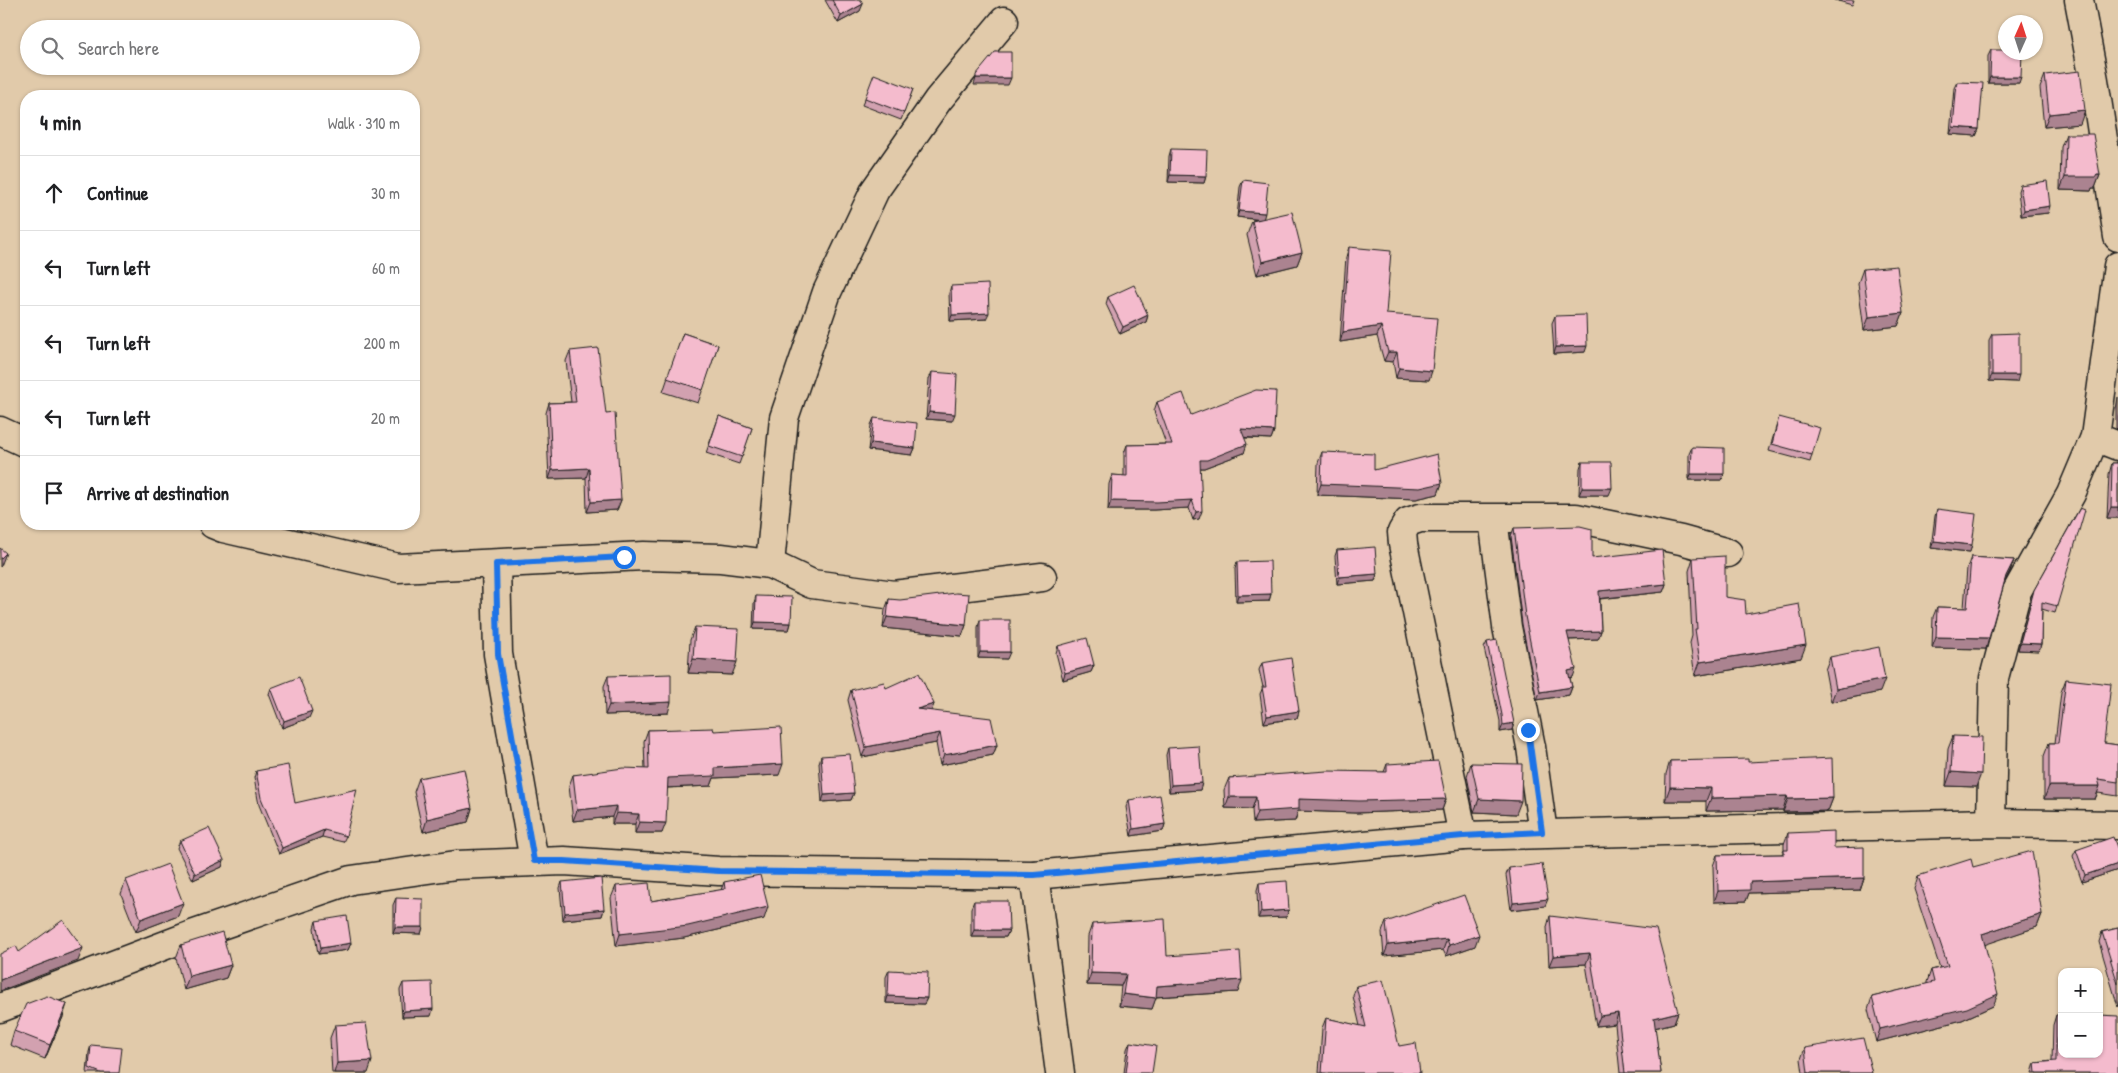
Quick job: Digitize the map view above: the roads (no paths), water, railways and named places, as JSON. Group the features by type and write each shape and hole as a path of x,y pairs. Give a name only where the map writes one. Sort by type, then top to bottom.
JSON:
{"street":[{"path":"2078,0 2094,80 2110,135 2118,237"},
{"path":"770,564 784,418 827,292 875,190 938,100 1004,21"},
{"path":"1991,823 1994,678 2017,590 2071,494 2106,442 2118,266"},
{"path":"0,431 20,440"},
{"path":"1463,836 1402,544 1402,532 1408,522 1420,518 1576,518 1681,540 1728,553"},
{"path":"1493,519 1507,627 1531,747 1542,832"},
{"path":"232,530 398,568 644,556 721,558 770,564 812,584 894,595 1042,576"},
{"path":"496,564 498,654 534,861"},
{"path":"0,1008 192,935 351,880 456,865 564,861 719,871 1034,875 1463,836 1542,832 1991,823 2118,825"},
{"path":"1034,875 1060,1073"}]}
